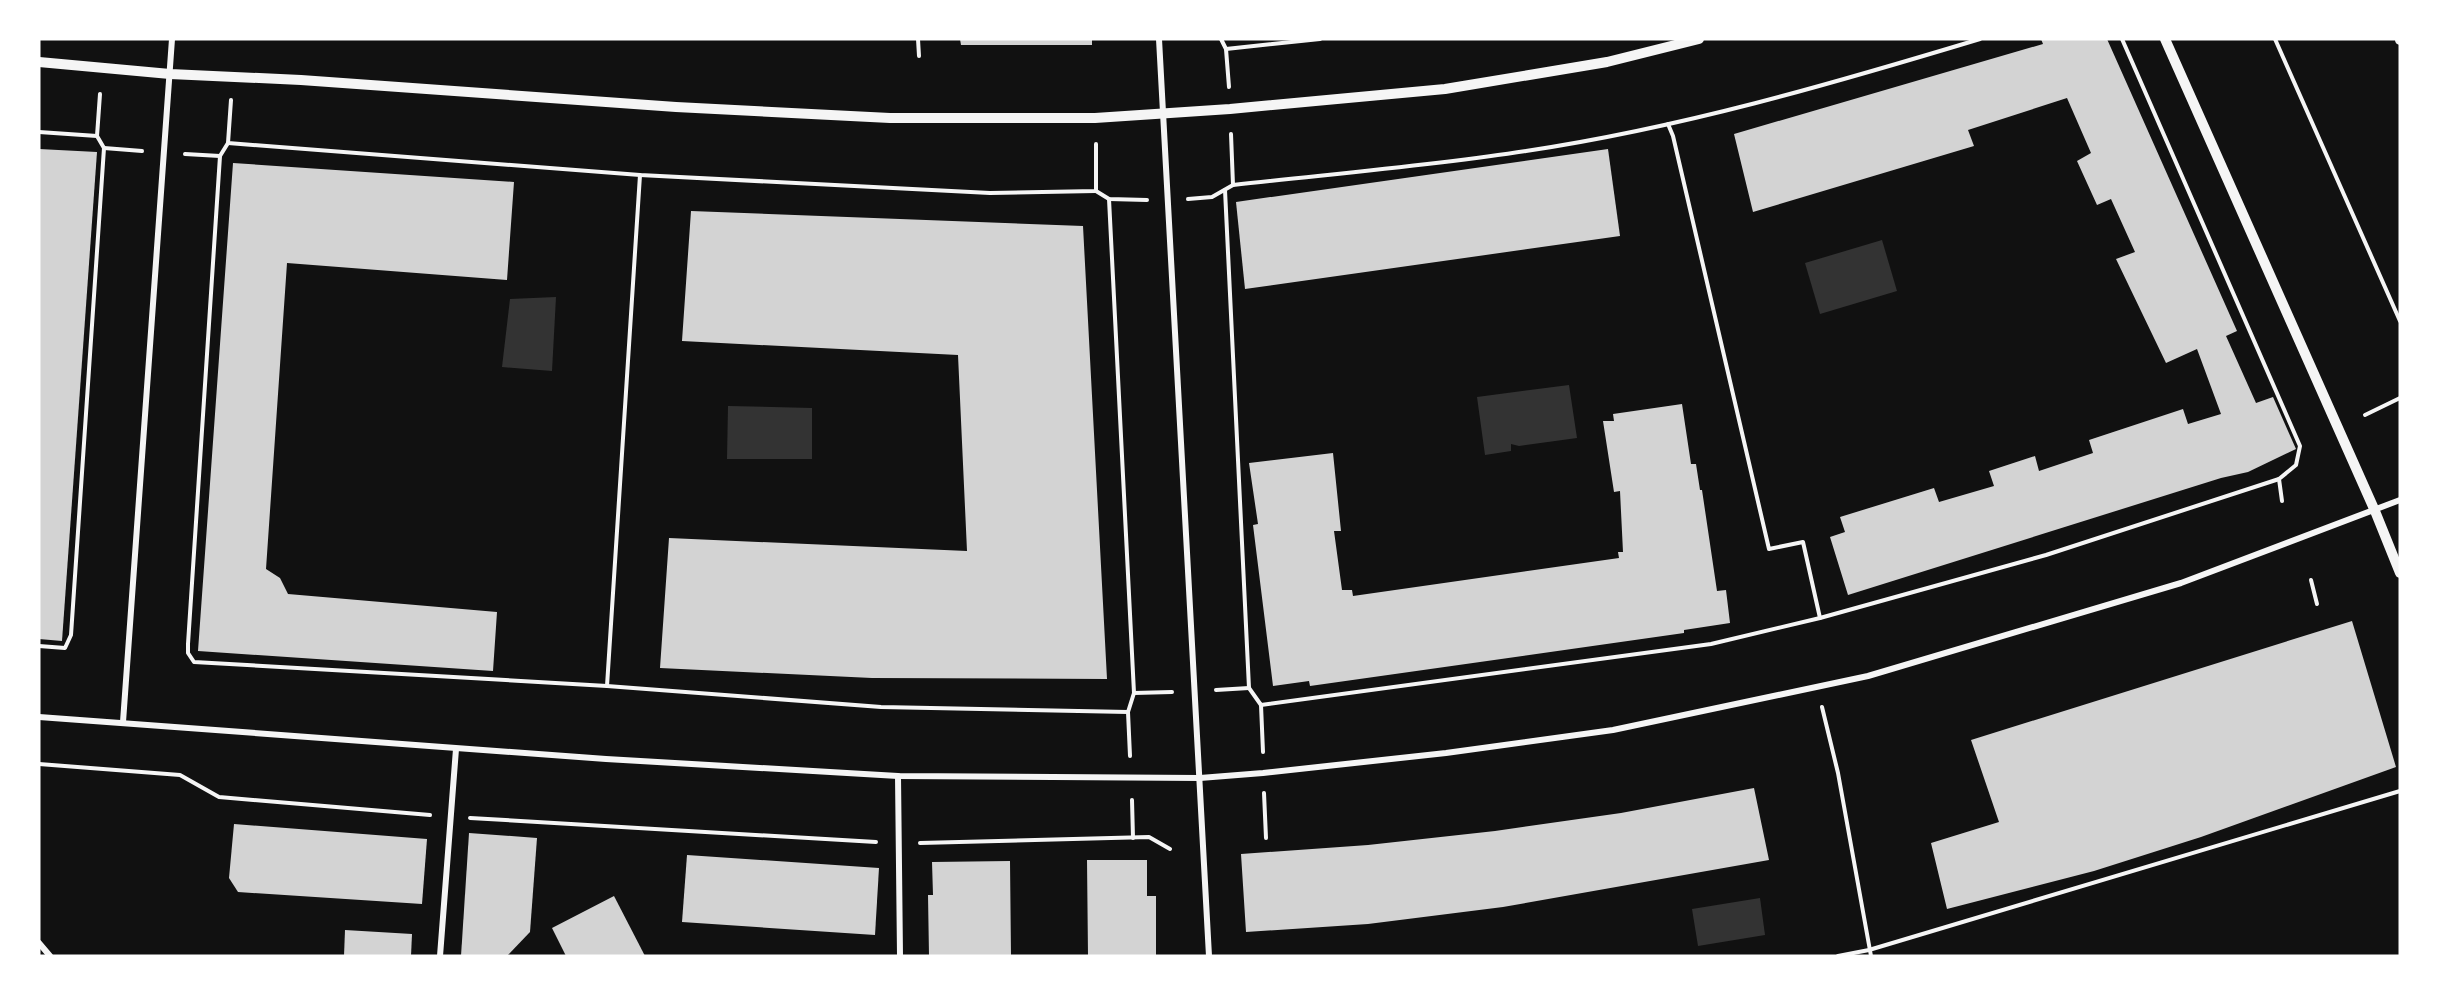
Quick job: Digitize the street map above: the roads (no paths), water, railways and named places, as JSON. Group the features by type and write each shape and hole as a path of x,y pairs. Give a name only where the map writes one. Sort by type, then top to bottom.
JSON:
{"street":[{"path":"123,722 165,165 172,39"},
{"path":"1159,39 1165,115 1209,956"},
{"path":"39,62 170,74 313,81 676,107 890,118 1095,118 1165,115 1445,89 1607,62 1699,39"},
{"path":"2165,39 2375,511 2400,573"},
{"path":"39,717 456,749 898,776 1200,778 1446,753 1613,730 1868,676 2181,583 2400,500"},
{"path":"440,956 456,749"},
{"path":"898,776 900,956"},
{"path":"39,943 50,956"}]}
